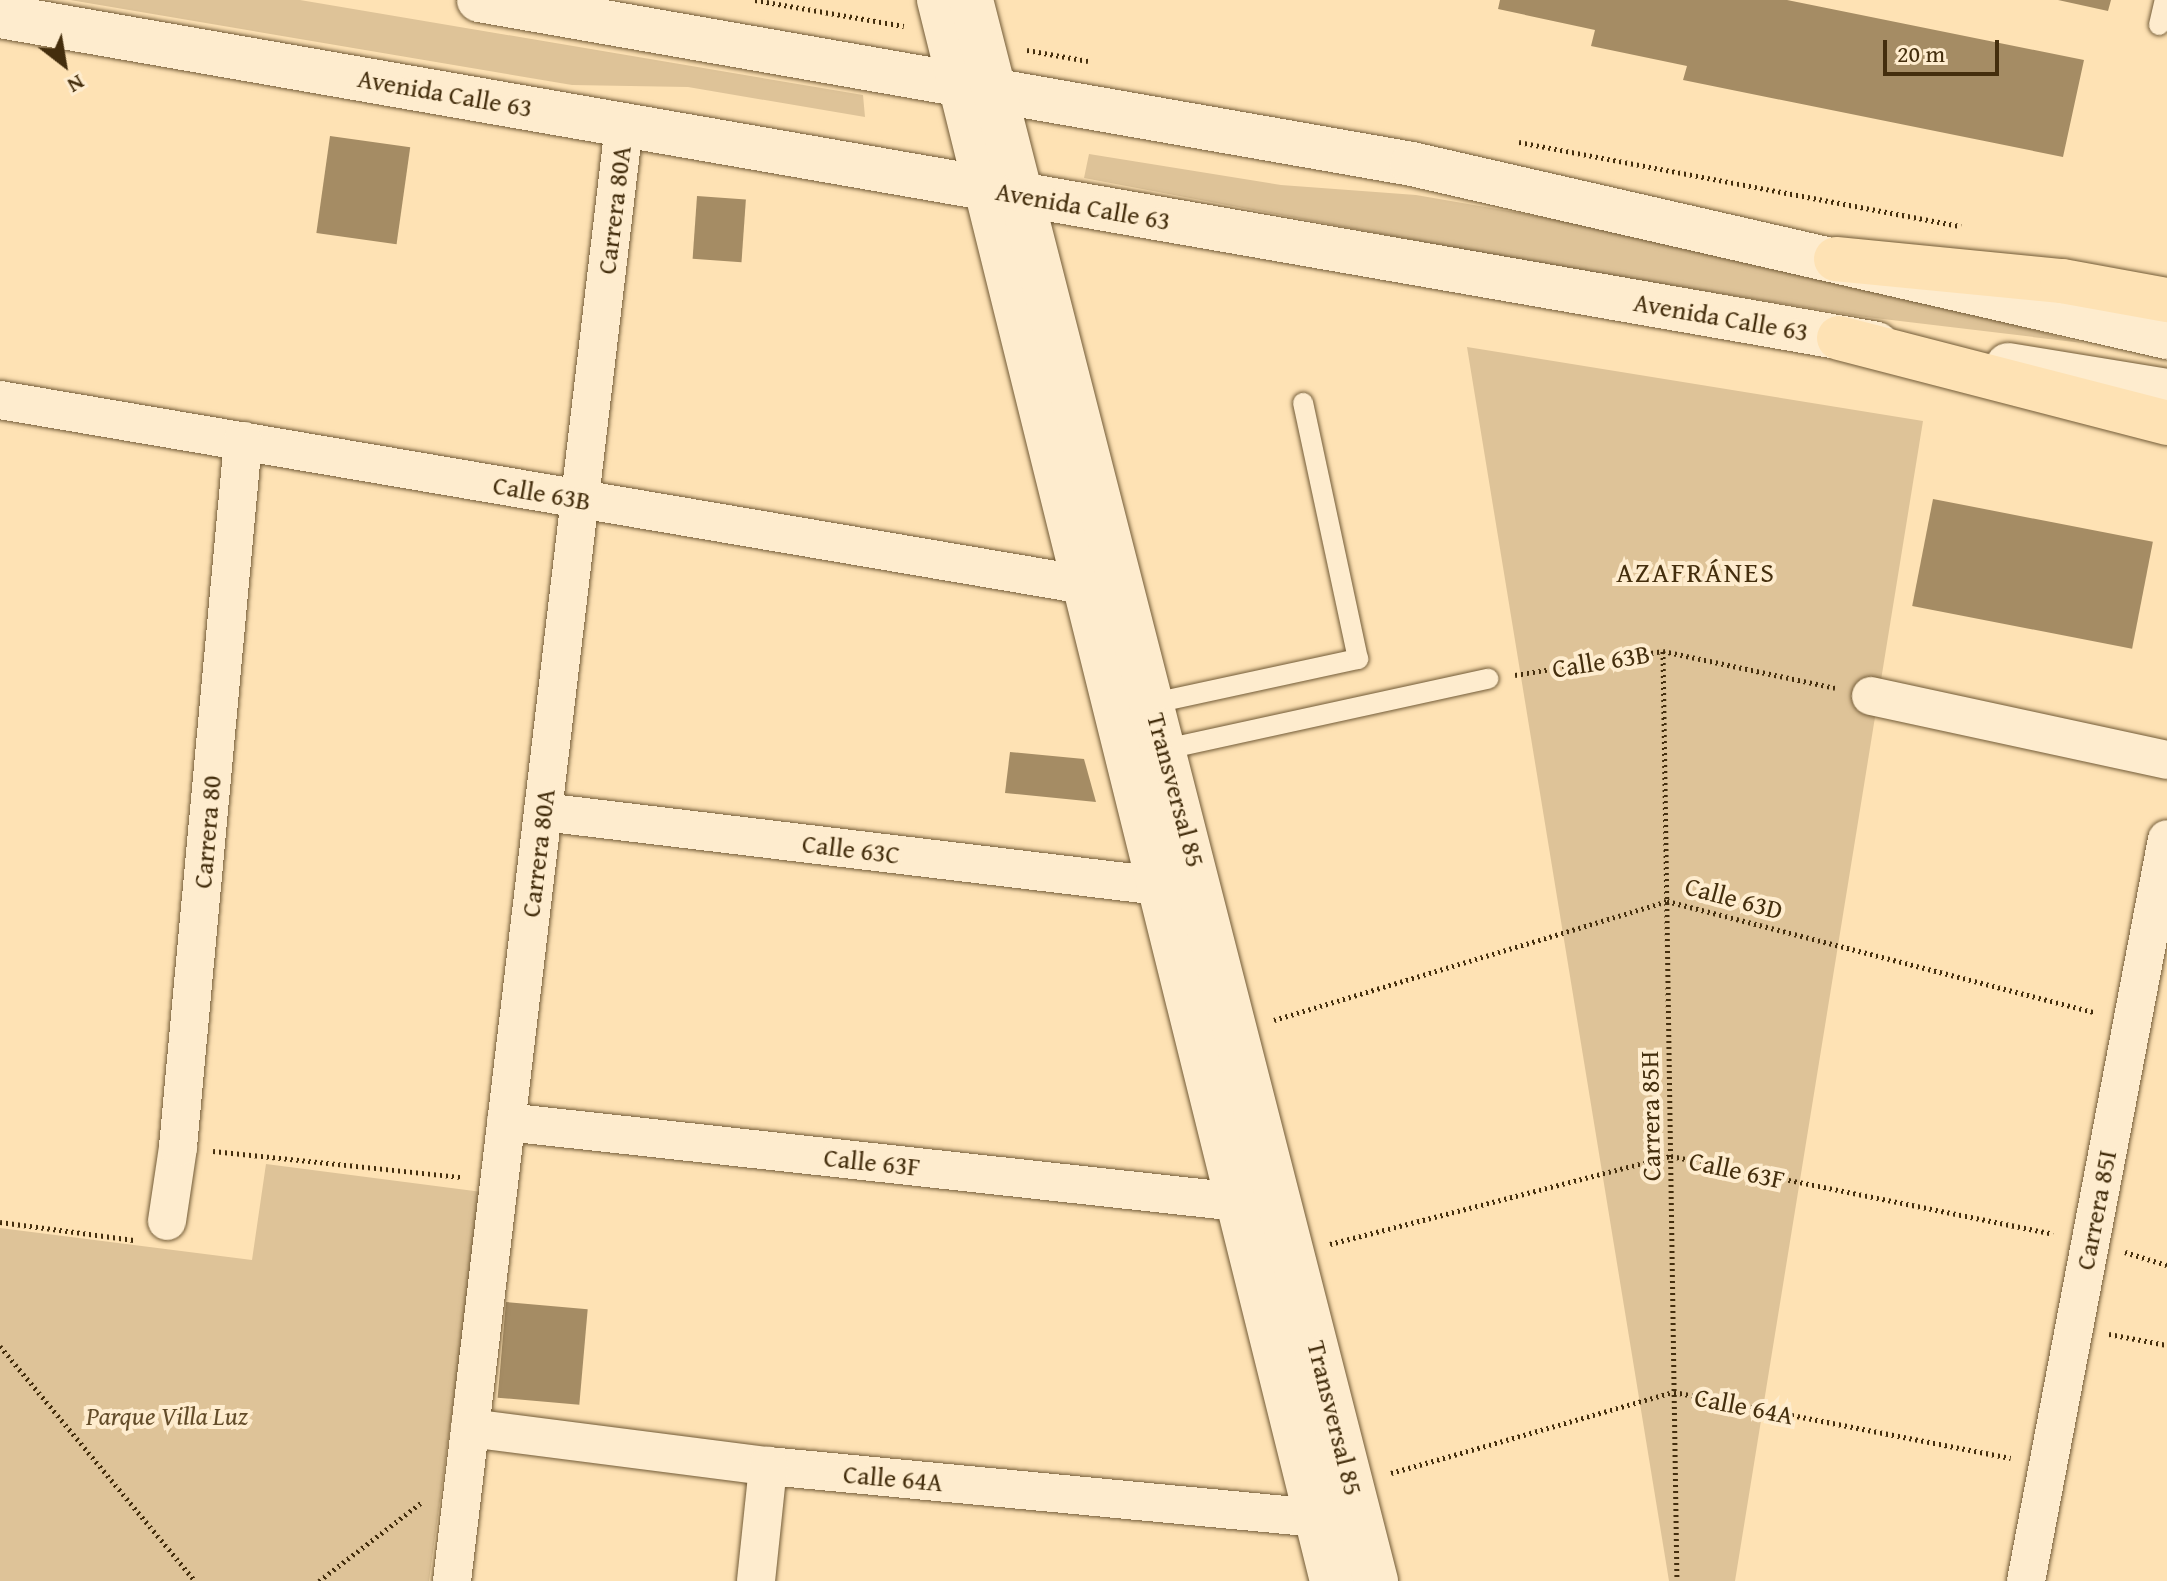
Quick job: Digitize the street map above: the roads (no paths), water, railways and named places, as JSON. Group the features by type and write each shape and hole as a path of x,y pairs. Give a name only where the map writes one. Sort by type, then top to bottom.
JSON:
{"main road":[{"path":"479,0 1412,164 2167,337"},
{"name":"Transversal 85","path":"939,0 976,88 1154,703 1147,753 1159,886 1332,1581"},
{"name":"Transversal 85","path":"971,0 976,88"},
{"name":"Avenida Calle 63","path":"0,16 1839,338 2167,391"},
{"name":"Transversal 85","path":"1004,192 1085,585 1147,753 1237,1023 1376,1581"},
{"path":"1836,259 2048,279 2167,300"},
{"path":"1839,338 2167,423"}],"street":[{"name":"Carrera 80A","path":"452,1581 624,125"},
{"name":"Calle 63B","path":"0,400 1085,585"},
{"name":"Carrera 80","path":"157,1232 178,1147 243,441"},
{"path":"1871,696 2167,760"},
{"name":"Calle 63C","path":"543,812 1159,886"},
{"name":"Carrera 85I","path":"2026,1581 2167,839"},
{"name":"Calle 63F","path":"506,1122 1238,1202"},
{"name":"Calle 64A","path":"470,1428 768,1466 1317,1518"},
{"path":"756,1581 768,1466"}],"lane":[{"path":"2159,25 2165,0"},
{"path":"1154,703 1358,659 1303,403"},
{"path":"1147,753 1488,679"}],"district":[{"name":"AZAFRÁNES","path":"1696,572"}],"park label":[{"name":"Parque Villa Luz","path":"167,1416"}]}
